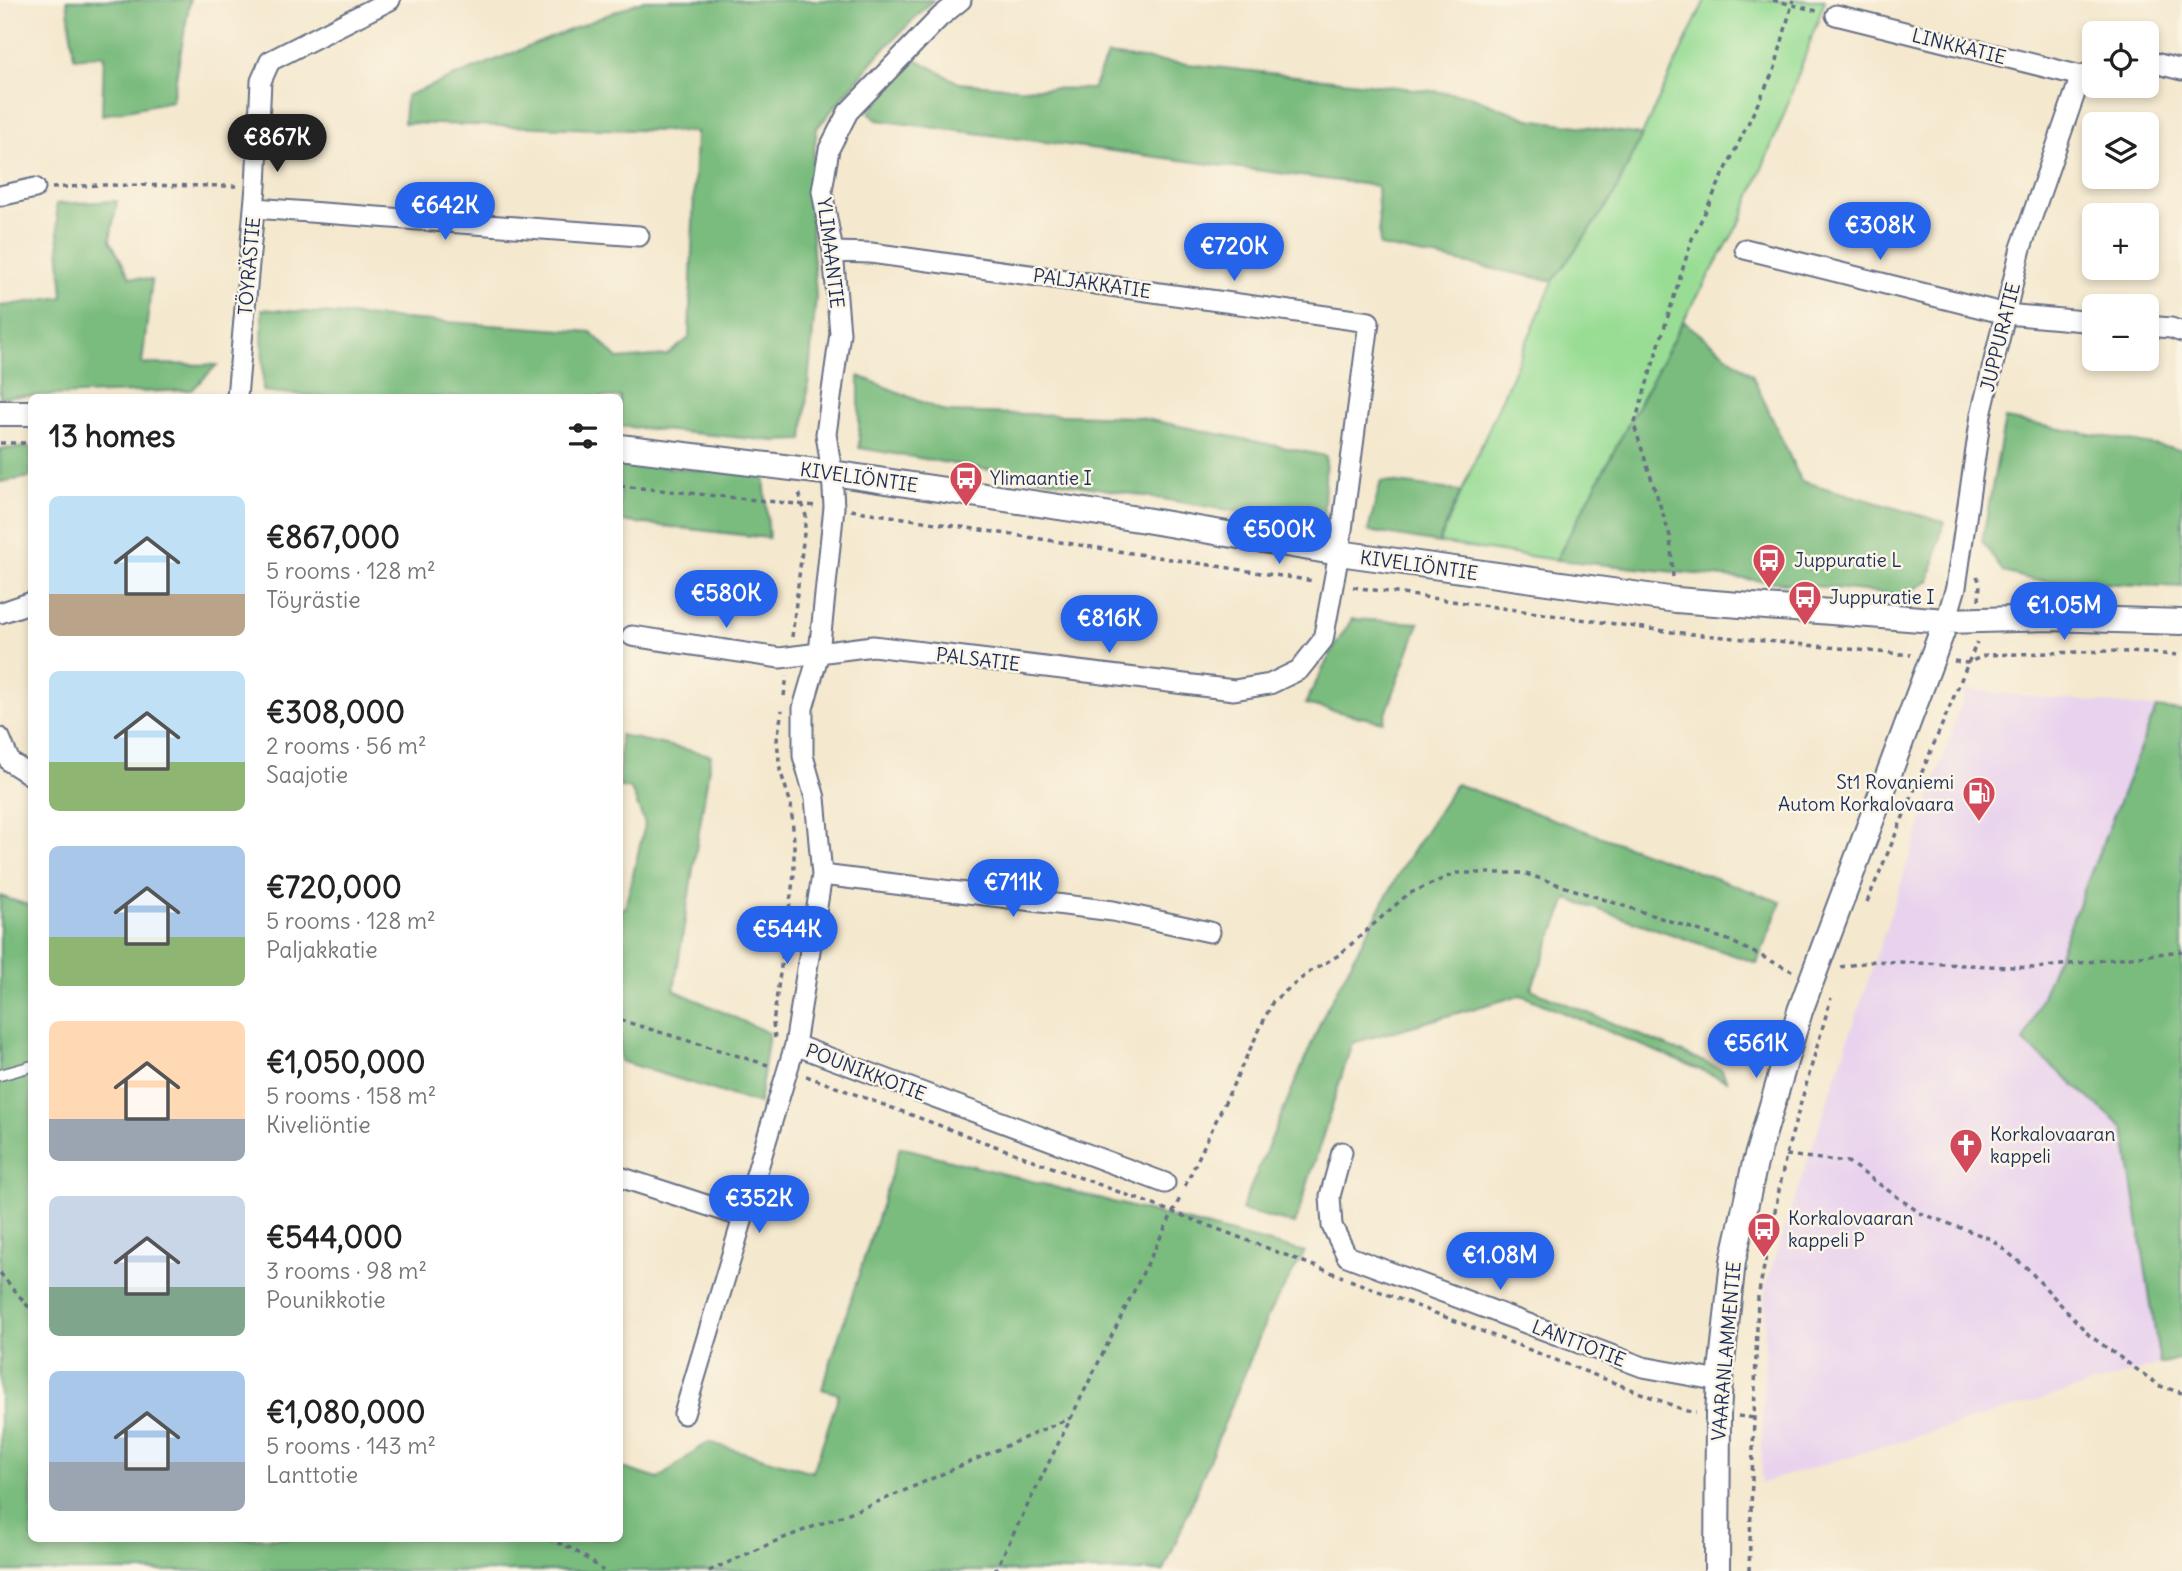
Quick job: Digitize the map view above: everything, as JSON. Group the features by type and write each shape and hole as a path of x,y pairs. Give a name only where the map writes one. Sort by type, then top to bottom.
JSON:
{"street":[{"name":"TÖYRÄSTIE","path":"237,394 256,186 261,80 270,61 390,0"},
{"name":"YLIMAANTIE","path":"832,472 826,434 840,333 833,252 822,191 829,149 848,111 940,17 961,0"},
{"name":"LINKKATIE","path":"1836,15 2082,72"},
{"path":"2159,64 2182,69"},
{"name":"JUPPURATIE","path":"1946,621 1956,587 1981,415 2021,248 2082,89"},
{"path":"0,196 35,188"},
{"path":"254,208 639,236"},
{"path":"1745,249 2006,314 2082,321"},
{"name":"PALJAKKATIE","path":"833,252 871,253 1369,322 1339,553"},
{"path":"2159,328 2182,332"},
{"path":"0,413 28,413"},
{"name":"KIVELIÖNTIE","path":"623,447 832,472 1339,553 1676,600 1946,621 2048,618 2182,622"},
{"name":"POUNIKKOTIE","path":"832,472 834,507 819,653 803,708 803,756 816,798 822,875 795,1045 1165,1183"},
{"name":"PALSATIE","path":"632,636 780,658 873,646 1234,690 1270,684 1298,670 1323,640 1339,553"},
{"path":"0,613 28,603"},
{"name":"VAARANLAMMENTIE","path":"1717,1571 1717,1414 1733,1261 1749,1187 1800,1011 1822,987 1931,657 1946,621"},
{"path":"0,737 10,762 28,773"},
{"path":"822,875 1113,911 1210,932"},
{"path":"684,1414 795,1045"},
{"name":"LANTTOTIE","path":"1342,1152 1329,1196 1332,1226 1347,1256 1643,1367 1720,1381"},
{"path":"623,1178 743,1217"}],"lane":[{"path":"0,1075 28,1067"}],"path":[{"path":"1773,0 1836,15"},
{"path":"1672,632 1676,600 1670,536 1634,425 1692,239 1775,68 1793,0"},
{"path":"35,188 98,185 256,186"},
{"path":"0,443 28,443"},
{"path":"623,486 834,507 1332,584 1672,632 1931,657 1968,663 1986,655 2110,652 2182,655"},
{"path":"1866,904 1980,636 1979,621"},
{"path":"995,1571 1173,1212 1273,1001 1311,971 1339,955 1408,894 1456,873 1523,873 1728,940 1822,987"},
{"path":"1839,967 1875,961 2036,968 2182,951"},
{"path":"1749,1571 1758,1297 1822,987 1839,967 1845,954"},
{"path":"623,1021 788,1071 1173,1212 1687,1411 1754,1418"},
{"path":"1786,1154 1848,1163 1920,1213 1991,1240 2027,1268 2089,1335 2160,1386 2182,1393"},
{"path":"0,1273 28,1306"},
{"path":"709,1571 1072,1418"},
{"path":"555,1542 580,1554 604,1571"}],"shaded area":[{"path":"1966,690 2156,708 2024,1042 2124,1128 2160,1364 1761,1483 1766,1284"}],"green space":[{"path":"67,0 190,0 172,101 102,115 104,55 74,58"},
{"path":"644,0 933,0 880,53 817,128 809,189 816,297 803,440 774,441 623,426 623,394 294,394 263,391 262,309 591,332 618,359 667,355 689,338 696,132 404,123 406,96"},
{"path":"1705,0 1825,0 1783,117 1741,220 1683,321 1556,560 1439,543 1553,281 1613,197"},
{"path":"1107,55 1468,95 1529,119 1642,135 1613,197 1553,281 1380,246 1377,186 877,120 869,113 916,59 959,83 1018,88 1093,89"},
{"path":"117,201 110,240 130,277 152,280 142,364 217,365 192,390 0,397 0,306 63,297 56,204"},
{"path":"1683,321 1752,375 1801,481 1944,522 1929,581 1904,595 1556,560"},
{"path":"859,376 946,412 1136,417 1326,456 1323,526 859,448"},
{"path":"2005,419 2182,450 2182,587 2033,580 2003,572 1982,541"},
{"path":"28,447 28,477 0,482 0,449"},
{"path":"623,463 764,476 769,538 623,521"},
{"path":"1381,481 1461,491 1438,543 1368,531"},
{"path":"1352,619 1419,623 1383,722 1305,704 1333,649"},
{"path":"2156,708 2182,711 2182,1358 2160,1364 2124,1128 2024,1042"},
{"path":"623,736 711,755 674,990 769,1033 759,1104 623,1062 623,908 645,824 631,789 623,788"},
{"path":"1456,784 1781,902 1757,963 1567,899 1531,989 1721,1069 1727,1081 1521,995 1352,1043 1295,1224 1241,1210 1325,1012 1401,869"},
{"path":"0,896 28,905 28,1542 623,1542 623,1468 658,1479 708,1442 813,1472 839,1394 822,1389 900,1147 1305,1252 1270,1311 1164,1571 0,1571"}],"place":[{"name":"Ylimaantie I","path":"966,508"},
{"name":"Juppuratie L","path":"1769,590"},
{"name":"Juppuratie I","path":"1805,627"},
{"name":"St1 Rovaniemi Autom Korkalovaara","path":"1979,823"},
{"name":"Korkalovaaran kappeli","path":"1966,1175"},
{"name":"Korkalovaaran kappeli P","path":"1764,1259"}]}
